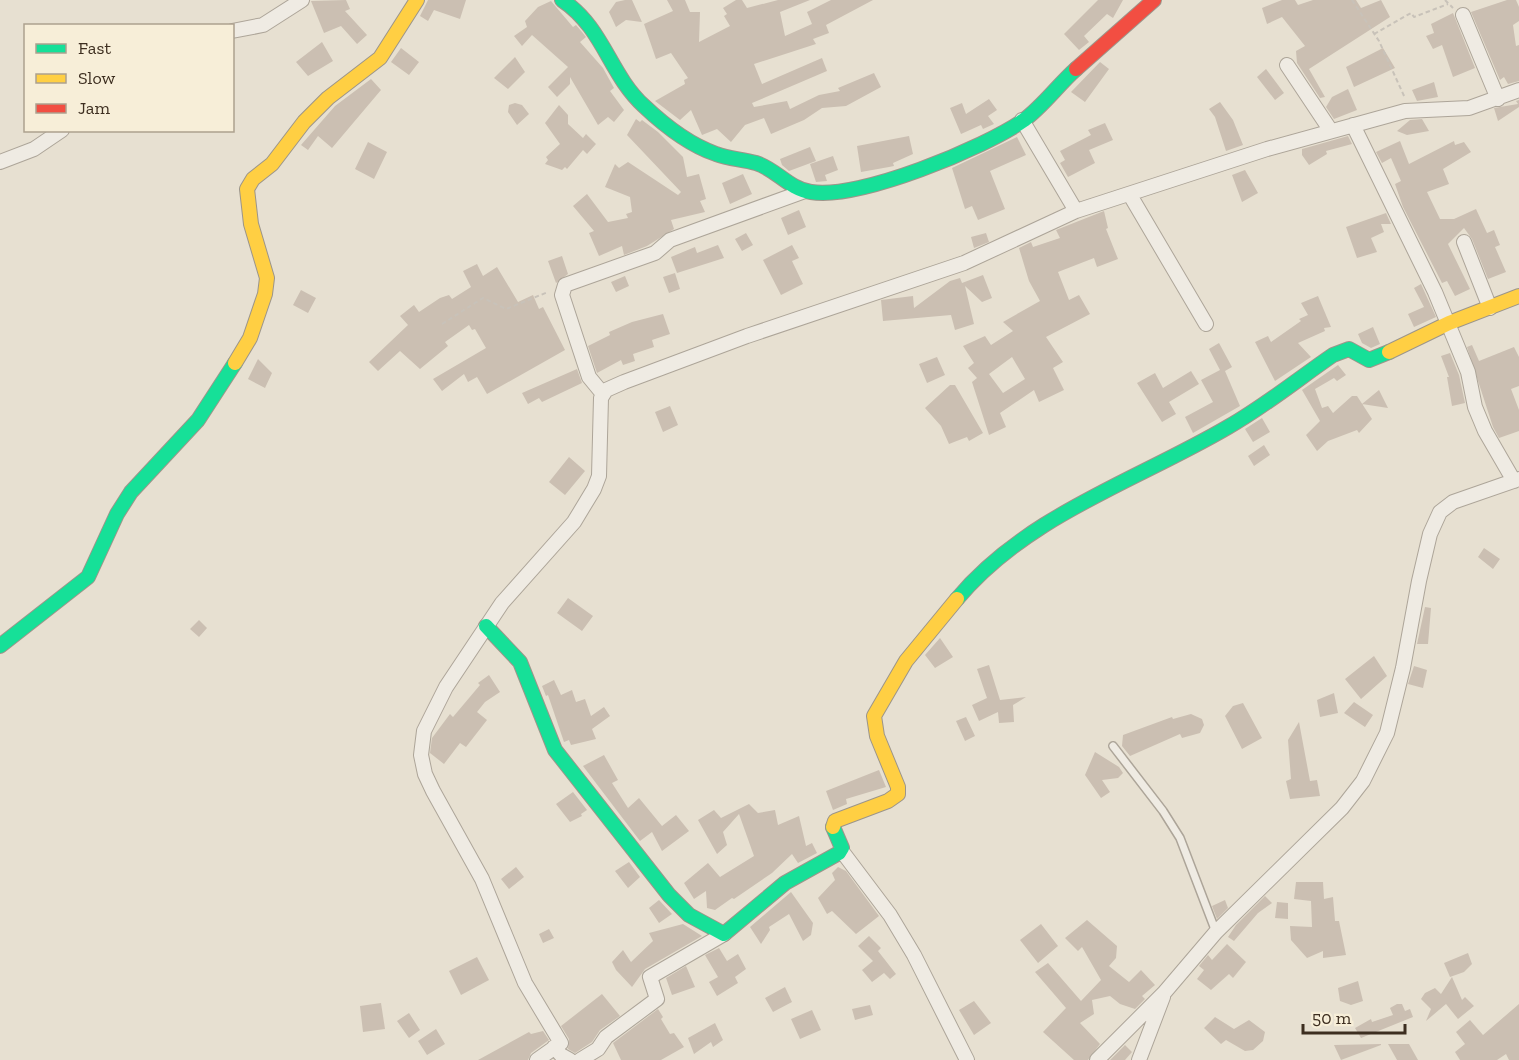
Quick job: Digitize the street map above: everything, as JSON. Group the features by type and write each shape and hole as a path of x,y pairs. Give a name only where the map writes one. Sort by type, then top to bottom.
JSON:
{"street":[{"path":"234,32 263,25 302,0"},
{"path":"0,646 88,578 117,514 131,492 198,420 228,374 250,338 265,294 267,278 251,224 247,189 272,164 304,122 328,98 380,58 417,0"},
{"path":"562,0 577,8 590,22 624,84 648,110 714,154 761,165 781,181 817,194 837,192 894,178 945,159 1022,120 1118,29 1154,0"},
{"path":"1462,15 1498,99"},
{"path":"1287,65 1331,131"},
{"path":"537,1060 561,1043 525,983 489,894 433,791 423,764 424,731 433,709 502,603 574,522 594,489 599,476 602,438 599,408 606,390 747,336 964,263 1076,211 1331,131 1410,111 1458,110 1498,99 1519,90"},
{"path":"1022,120 1076,211"},
{"path":"1097,1060 1164,993 1216,932 1342,808 1363,781 1377,755 1394,709 1430,534 1440,512 1453,502 1516,480 1485,431 1475,407 1468,372 1449,323 1400,217 1353,125"},
{"path":"0,162 34,149 59,132"},
{"path":"603,394 587,373 562,295 566,285 658,252 670,240 805,191"},
{"path":"1130,195 1206,324"},
{"path":"1464,242 1490,308"},
{"path":"967,1060 890,915 841,850 833,826 835,821 888,801 898,794 898,787 874,726 874,716 906,661 980,572 1067,510 1229,427 1333,355 1349,349 1369,360 1374,359 1449,323 1519,296"},
{"path":"486,626 520,662 555,750 564,762 669,895 689,915 724,934"},
{"path":"580,1060 598,1049 606,1037 657,999 650,977 724,934 785,883 841,850"},
{"path":"1139,1060 1164,993"},
{"path":"554,1047 570,1060"}],"lane":[{"path":"1113,746 1163,811 1180,838 1216,932"}],"path":[{"path":"1352,0 1374,34 1410,111"},
{"path":"1374,34 1412,13 1414,17 1448,4"},
{"path":"442,324 483,298 506,309 549,291"}],"building":[{"path":"346,0 350,9 345,11 367,35 357,44 341,26 324,33 311,1"},
{"path":"428,0 466,0 460,19 434,10 428,21 420,16"},
{"path":"632,0 642,22 626,20 616,27 609,12 616,2"},
{"path":"667,0 685,0 690,12 700,12 699,42 730,26 724,16 727,14 723,8 736,0 742,0 747,8 778,0 810,0 780,12 785,36 812,24 807,12 831,0 873,0 826,25 829,33 813,39 816,44 754,64 762,84 822,58 827,71 752,103 754,107 787,101 790,109 819,95 840,91 838,88 874,73 881,87 846,106 822,108 804,120 771,134 764,118 745,125 731,142 717,129 702,135 691,110 680,120 655,101 685,84 684,80 688,78 671,53 656,59 644,24 673,11"},
{"path":"1098,0 1123,0 1113,18 1107,14 1084,36 1089,42 1079,50 1064,34"},
{"path":"1282,0 1295,0 1298,5 1313,0 1356,0 1361,8 1381,0 1390,17 1309,69 1325,97 1320,98 1297,63 1296,51 1305,46 1282,17 1267,24 1262,8"},
{"path":"1507,0 1516,0 1519,7 1519,21 1513,25 1516,46 1519,45 1519,81 1508,84 1504,77 1500,80 1471,12"},
{"path":"551,1 573,27 576,25 586,37 580,42 603,68 614,88 610,91 624,110 614,122 608,117 598,125 570,77 570,84 557,97 548,87 568,67 532,35 522,46 514,36 527,27 525,21 538,7"},
{"path":"1453,13 1475,68 1453,77 1442,45 1433,49 1426,36 1434,33 1431,24"},
{"path":"322,42 333,61 308,76 296,62"},
{"path":"401,48 419,62 409,75 391,62"},
{"path":"1383,48 1395,68 1354,87 1346,67"},
{"path":"515,57 525,72 508,89 494,78"},
{"path":"1100,62 1109,69 1085,102 1071,92"},
{"path":"1266,69 1284,93 1275,100 1257,77"},
{"path":"371,79 381,90 332,148 318,136 308,150 301,145 335,106"},
{"path":"1434,82 1438,97 1417,101 1412,90"},
{"path":"1348,89 1357,110 1334,119 1326,107 1332,97"},
{"path":"989,99 997,110 988,116 994,124 983,129 981,125 961,134 950,108 962,103 966,114"},
{"path":"1519,100 1519,107 1498,121 1494,108 1518,104 1516,101"},
{"path":"1220,102 1233,120 1243,145 1226,151 1215,117 1209,109"},
{"path":"515,103 522,105 529,114 517,125 508,112 509,105"},
{"path":"559,105 568,115 568,124 583,138 586,134 596,144 587,154 583,150 567,169 565,167 562,170 545,164 548,160 546,157 560,144 545,123"},
{"path":"636,119 640,122 642,120 658,132 683,157 687,177 699,174 706,199 700,201 705,212 671,220 674,229 647,246 624,255 622,246 599,256 589,233 594,231 573,206 587,194 608,222 628,218 626,214 632,212 630,197 605,187 615,164 619,168 628,162 678,195 681,192 627,135"},
{"path":"1422,119 1429,131 1407,135 1397,131 1410,120"},
{"path":"1105,123 1113,140 1089,150 1095,163 1068,177 1060,163 1065,160 1060,151 1091,135 1088,130"},
{"path":"909,136 913,154 893,163 894,166 861,172 857,146"},
{"path":"1348,136 1352,144 1326,151 1327,154 1309,165 1302,155 1302,149"},
{"path":"1017,137 1026,155 990,171 1005,209 978,220 972,206 965,209 952,168"},
{"path":"1400,141 1409,164 1454,141 1455,145 1464,142 1471,152 1443,169 1449,184 1427,192 1440,219 1454,219 1476,209 1487,233 1494,230 1500,245 1495,247 1506,272 1488,279 1472,239 1464,228 1448,244 1470,289 1455,296 1447,281 1442,283 1403,207 1395,184 1401,181 1391,158 1382,163 1376,152"},
{"path":"368,142 387,152 374,179 355,169"},
{"path":"810,147 816,161 789,171 782,165 780,159"},
{"path":"833,156 838,170 825,175 827,181 816,182 810,164"},
{"path":"1245,170 1258,193 1242,202 1232,175"},
{"path":"743,174 752,194 730,204 722,183"},
{"path":"799,210 806,227 788,235 781,218"},
{"path":"1104,211 1108,228 1106,229 1118,259 1097,267 1094,258 1058,272 1069,300 1079,295 1090,314 1046,337 1063,362 1053,368 1064,390 1039,402 1034,390 1000,413 1006,427 989,435 972,382 977,378 968,368 974,363 963,346 985,336 991,345 1013,331 1003,322 1040,301 1029,281 1019,248 1031,242 1033,247 1060,238 1056,230","holes":["1012,357 1025,379 1003,393 989,374"]},
{"path":"1386,213 1391,224 1381,224 1384,232 1371,238 1377,252 1357,258 1346,227"},
{"path":"746,233 753,245 742,251 735,239"},
{"path":"986,233 989,242 974,248 971,237"},
{"path":"718,245 724,258 677,273 671,257 695,247 697,253"},
{"path":"792,245 799,258 792,261 803,284 781,295 763,260"},
{"path":"562,256 568,274 556,283 548,261"},
{"path":"477,264 483,276 497,267 518,302 533,295 539,309 543,307 565,350 487,394 477,377 468,382 464,374 442,391 433,379 486,348 475,329 472,330 469,325 445,342 448,346 420,369 400,351 378,371 369,362 408,325 400,316 414,305 419,312 440,298 449,295 452,299 471,287 463,271"},
{"path":"675,273 680,289 669,293 663,277"},
{"path":"983,275 992,298 982,302 965,286 974,324 955,330 951,315 883,321 881,300 913,296 914,308 950,281 960,278 962,283"},
{"path":"625,276 629,286 616,292 611,282"},
{"path":"1421,284 1436,317 1414,327 1408,314 1424,307 1414,288"},
{"path":"301,290 316,298 308,313 293,305"},
{"path":"1318,296 1331,327 1324,328 1325,331 1298,343 1311,357 1275,381 1255,342 1268,336 1271,342 1301,321 1299,319 1308,315 1301,303"},
{"path":"663,314 670,334 652,340 654,347 633,354 635,361 623,365 621,360 597,373 588,346 610,335 609,332 632,322"},
{"path":"1373,327 1380,344 1371,348 1362,343 1358,334"},
{"path":"1219,343 1232,367 1225,371 1240,406 1193,433 1185,417 1213,402 1201,380 1220,370 1209,349"},
{"path":"1472,345 1479,361 1514,347 1519,357 1519,386 1511,389 1519,410 1519,431 1499,438 1493,427 1467,347"},
{"path":"1450,353 1459,375 1465,403 1452,406 1447,377 1449,377 1441,356"},
{"path":"937,357 945,375 927,383 919,364"},
{"path":"258,359 272,373 265,388 248,379"},
{"path":"1338,365 1346,375 1337,381 1334,378 1315,389 1322,408 1328,406 1333,413 1352,396 1357,396 1372,419 1359,433 1357,430 1328,441 1317,451 1306,435 1320,421 1302,390"},
{"path":"577,369 582,383 542,402 539,398 528,404 522,393"},
{"path":"1191,371 1199,384 1169,402 1176,414 1162,422 1137,383 1155,373 1163,388"},
{"path":"950,385 955,385 983,433 969,441 967,437 949,444 941,426 925,408"},
{"path":"1379,390 1388,408 1362,404"},
{"path":"670,406 678,425 663,432 655,412"},
{"path":"1262,418 1270,432 1253,442 1245,429"},
{"path":"1264,445 1270,455 1254,466 1248,456"},
{"path":"569,457 585,471 565,495 549,482"},
{"path":"1484,548 1500,559 1493,569 1478,557"},
{"path":"568,598 593,616 582,631 557,613"},
{"path":"1425,607 1431,608 1428,644 1417,644"},
{"path":"199,620 207,628 199,637 190,629"},
{"path":"940,638 953,657 935,668 925,655"},
{"path":"1374,656 1387,676 1361,699 1345,679"},
{"path":"989,665 1000,700 1026,697 1013,705 1014,722 999,723 998,712 979,721 972,705 987,698 977,669"},
{"path":"1414,666 1427,670 1423,688 1408,684"},
{"path":"489,675 500,692 485,702 477,712 487,720 466,747 460,743 444,764 430,753 432,738 450,714 453,717 480,685 478,683"},
{"path":"554,680 561,695 572,690 576,702 585,699 591,716 604,707 610,716 592,729 596,739 571,745 569,740 564,742 548,695 546,696 542,686"},
{"path":"1334,693 1338,713 1320,717 1317,700"},
{"path":"1354,702 1373,715 1365,727 1344,713"},
{"path":"1243,703 1262,738 1242,749 1225,716 1233,706"},
{"path":"1191,714 1202,719 1204,725 1200,733 1182,738 1180,734 1130,756 1122,746 1123,735 1172,717 1173,719"},
{"path":"966,717 975,736 965,741 956,721"},
{"path":"1299,722 1310,781 1317,780 1320,796 1290,799 1286,781 1291,779 1288,740"},
{"path":"1095,752 1119,767 1123,773 1118,778 1102,780 1110,792 1101,798 1085,775"},
{"path":"604,755 618,780 612,783 628,808 639,798 662,826 676,815 689,831 662,851 652,832 640,841 583,766"},
{"path":"879,770 886,787 846,799 847,804 833,810 826,791"},
{"path":"573,792 587,810 581,814 582,816 570,822 556,804"},
{"path":"749,804 758,813 775,810 778,825 799,816 806,846 812,843 817,853 798,863 792,854 772,873 734,899 732,898 715,910 707,908 706,891 694,899 684,883 708,863 720,877 754,856 739,814 723,832 727,845 717,854 698,820 714,810 721,818"},
{"path":"629,862 640,877 628,888 615,871"},
{"path":"516,867 524,877 509,889 501,879"},
{"path":"838,867 846,871 879,916 856,934 832,911 827,914 818,898 835,880 832,873"},
{"path":"1296,882 1323,882 1324,899 1333,897 1335,921 1339,921 1346,955 1323,958 1323,951 1307,958 1291,940 1290,926 1312,927 1311,901 1294,899"},
{"path":"791,892 813,923 811,935 803,941 789,914 769,927 770,930 761,944 750,927"},
{"path":"1265,896 1272,903 1258,913 1234,941 1228,937 1236,925"},
{"path":"659,900 672,914 659,923 649,908"},
{"path":"1225,900 1228,908 1217,919 1212,906"},
{"path":"1277,902 1288,903 1288,919 1275,918"},
{"path":"1087,920 1117,946 1116,958 1109,966 1129,982 1141,970 1155,985 1142,996 1145,999 1135,1009 1120,1004 1110,996 1092,1000 1094,1014 1080,1023 1100,1044 1088,1060 1074,1060 1043,1032 1066,1008 1035,972 1048,963 1081,1001 1101,980 1082,947 1078,951 1065,938"},
{"path":"683,924 702,936 645,969 632,987 616,970 612,962 623,950 631,962 653,941 649,933"},
{"path":"1041,924 1058,946 1038,963 1020,940"},
{"path":"549,929 554,938 543,943 539,934"},
{"path":"869,936 881,948 878,951 896,974 890,979 884,973 872,982 862,970 873,961 858,946"},
{"path":"1227,944 1246,962 1233,978 1229,974 1211,990 1197,979 1204,970 1199,966 1208,955 1212,960"},
{"path":"719,948 727,961 738,954 746,969 735,977 738,983 717,996 709,982 718,977 705,955"},
{"path":"1468,953 1472,964 1464,972 1450,977 1444,963"},
{"path":"477,957 489,980 461,995 449,971"},
{"path":"686,966 695,987 672,995 666,978"},
{"path":"1452,977 1462,1000 1465,997 1474,1006 1458,1019 1446,1004 1426,1021 1431,1009 1421,999 1425,993 1435,988 1441,994"},
{"path":"1358,981 1363,1001 1351,1005 1340,1001 1338,988"},
{"path":"785,987 792,1002 773,1012 765,998"},
{"path":"602,994 620,1016 600,1030 592,1042 575,1053 568,1049 569,1039 561,1026"},
{"path":"974,1001 991,1023 974,1035 959,1010"},
{"path":"381,1003 385,1029 363,1032 360,1006"},
{"path":"1402,1004 1405,1011 1410,1009 1413,1017 1361,1038 1355,1028 1371,1019 1372,1022 1393,1015 1390,1008"},
{"path":"1519,1004 1519,1060 1509,1060 1506,1054 1497,1060 1460,1060 1455,1052 1465,1044 1456,1032 1470,1020 1483,1035"},
{"path":"870,1005 873,1015 855,1020 852,1009"},
{"path":"658,1009 670,1034 674,1033 684,1047 661,1060 621,1060 613,1043"},
{"path":"812,1010 821,1030 800,1039 791,1019"},
{"path":"409,1013 420,1030 409,1038 397,1021"},
{"path":"1215,1017 1234,1029 1249,1020 1265,1032 1263,1041 1253,1050 1245,1051 1226,1040 1221,1044 1204,1028"},
{"path":"715,1023 723,1040 713,1047 711,1042 694,1054 688,1038"},
{"path":"436,1029 445,1044 427,1055 418,1041"},
{"path":"543,1031 549,1040 531,1053 528,1060 478,1060 529,1032 531,1034"},
{"path":"1381,1044 1341,1060 1334,1045"},
{"path":"1388,1044 1409,1044 1418,1060 1397,1060"},
{"path":"1125,1045 1132,1052 1125,1060 1110,1060"}],"traffic: fast":[{"path":"562,0 588,24 632,93 669,127 706,150 763,166 796,187 811,192 859,188 889,180 920,170 981,144 1024,120 1076,69"},
{"path":"957,599 985,570 1016,544 1049,522 1242,419 1333,355 1349,349 1369,360 1389,352"},
{"path":"0,646 88,577 117,514 131,492 198,420 235,363"},
{"path":"486,626 520,662 555,750 669,895 689,915 724,934 785,883 839,853 842,848 833,827"}],"traffic: slow":[{"path":"235,363 250,338 265,294 267,278 251,224 247,189 253,179 272,164 304,122 328,98 380,58 417,0"},
{"path":"1389,352 1449,323 1519,296"},
{"path":"833,827 835,821 888,801 898,794 898,787 877,736 874,716 906,661 957,599"}],"traffic: jam":[{"path":"1076,69 1154,0"}]}
